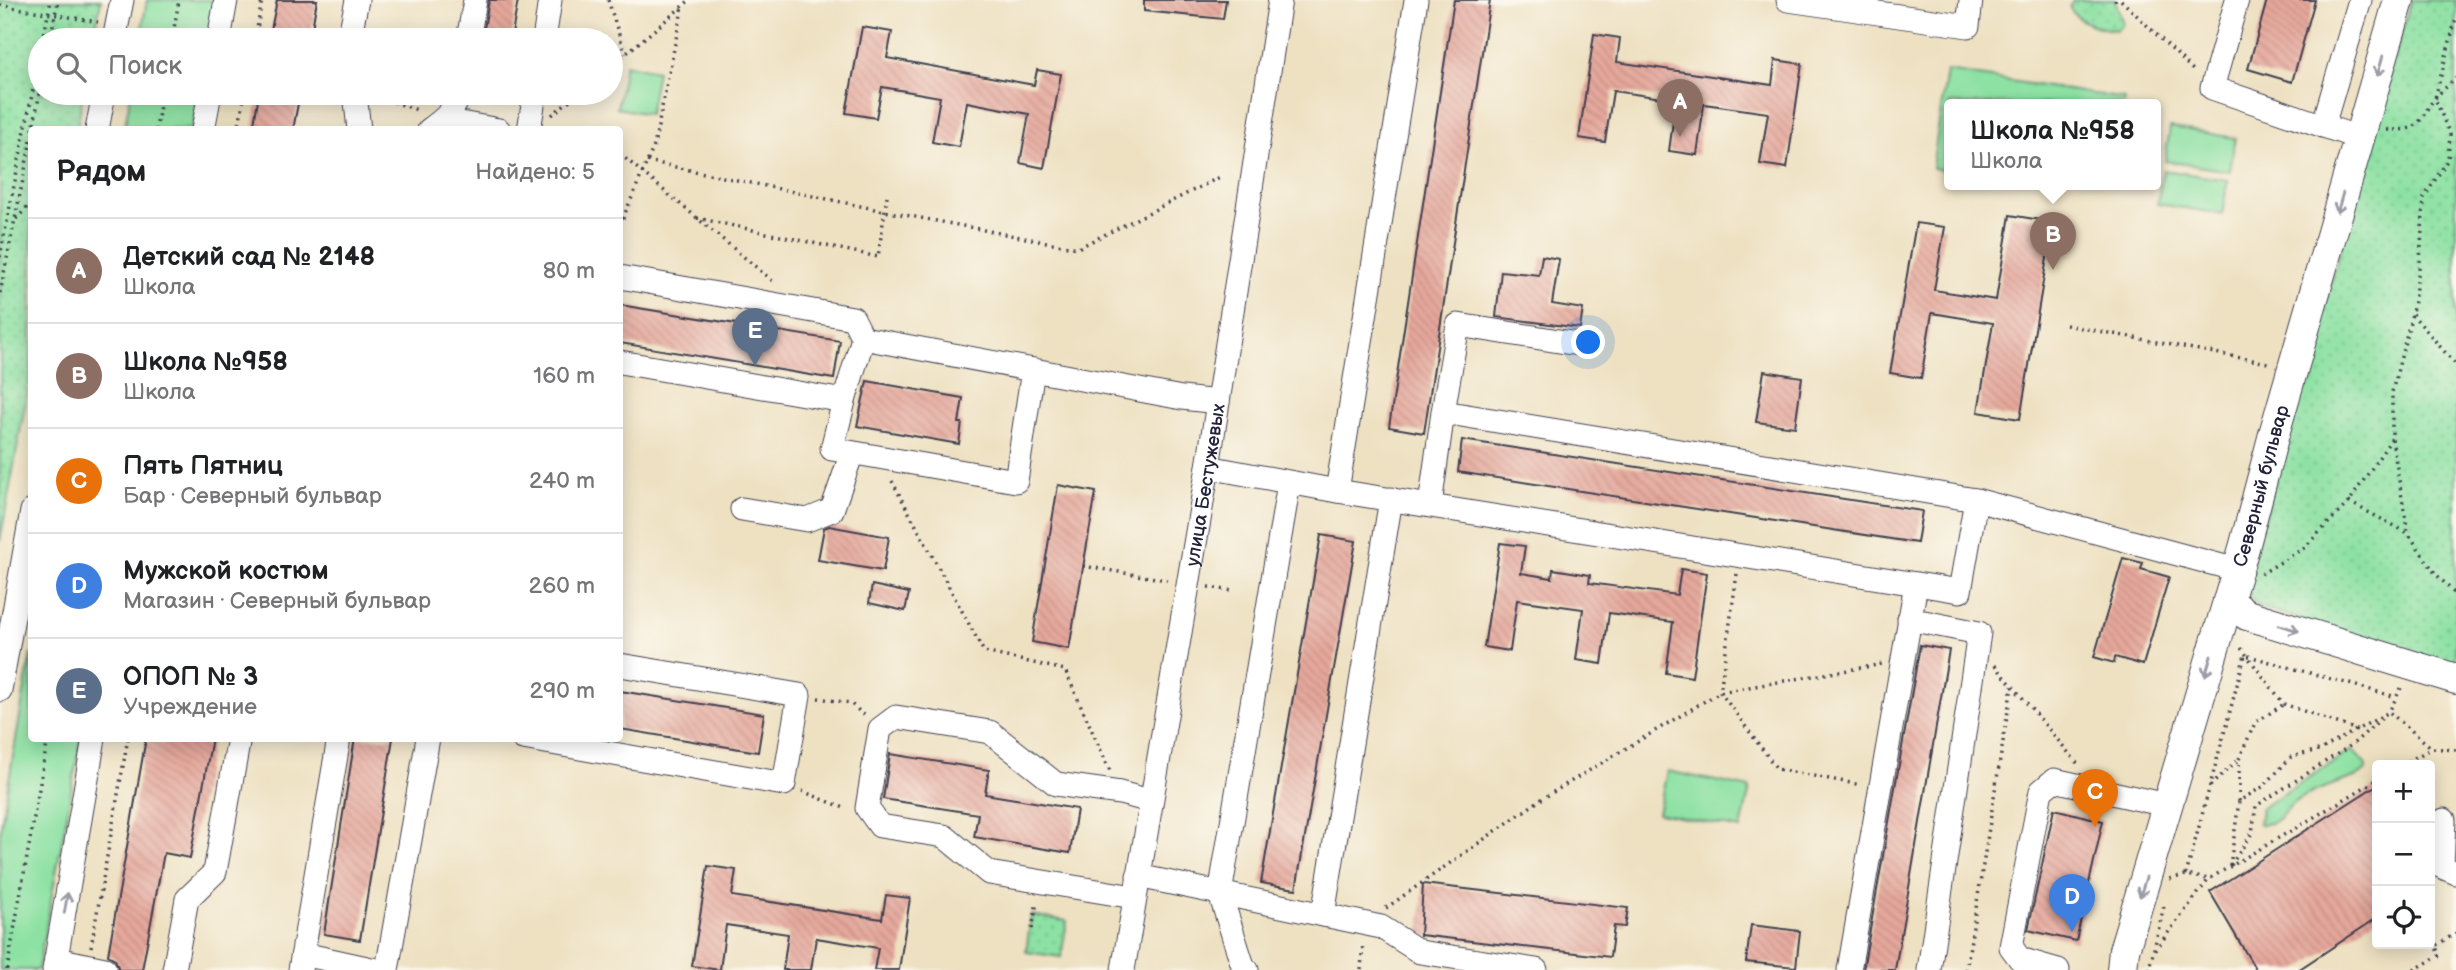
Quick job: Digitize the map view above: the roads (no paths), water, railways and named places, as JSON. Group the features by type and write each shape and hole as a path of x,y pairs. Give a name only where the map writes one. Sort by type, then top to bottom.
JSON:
{"main road":[{"name":"Северный бульвар","path":"2122,970 2124,950 2228,601 2248,572 2373,134 2399,0"},
{"path":"2228,601 2247,615 2456,679"}],"street":[{"path":"109,28 122,0"},
{"path":"221,28 226,0"},
{"path":"351,28 357,0"},
{"path":"470,28 475,0"},
{"path":"546,28 550,0"},
{"name":"улица Бестужевых","path":"1123,970 1208,467 1280,0"},
{"path":"1338,491 1416,0"},
{"path":"1788,0 1968,26 1971,0"},
{"path":"2237,0 2212,88 2323,126 2373,134"},
{"path":"2323,126 2360,0"},
{"path":"98,126 102,105"},
{"path":"204,126 207,105"},
{"path":"356,105 359,126"},
{"path":"436,125 454,105"},
{"path":"535,105 536,126"},
{"path":"623,278 853,318 863,338 832,449 1016,481 1033,370"},
{"path":"1430,505 1458,325 1578,344"},
{"path":"863,338 1182,398 1218,401"},
{"path":"623,363 844,401"},
{"path":"1443,412 1976,500 2248,572"},
{"path":"742,509 807,520 832,510 852,453"},
{"path":"1208,467 1289,483 1960,591 1976,500"},
{"path":"1247,970 1243,966 1220,894 1289,483"},
{"path":"1323,915 1391,499"},
{"path":"0,690 28,533"},
{"path":"1849,970 1916,584"},
{"path":"1909,620 1979,633 1929,970"},
{"path":"546,742 784,784 799,695 623,666"},
{"path":"1150,801 1120,793 1056,784 990,732 896,717 880,729 867,808 880,826 944,836 989,873 1040,882 1220,894 1381,927 1420,952 1536,970"},
{"path":"93,742 55,964 97,967"},
{"path":"174,970 187,899 215,872 238,742"},
{"path":"338,742 302,962 376,970"},
{"path":"387,970 427,742"},
{"path":"2058,970 2020,959 2011,947 2041,791 2054,780 2166,805"},
{"path":"2444,820 2442,867 2456,873"}],"place":[{"name":"Детский сад № 2148","path":"1680,137"},
{"name":"Школа №958","path":"2053,270"},
{"name":"ОПОП № 3","path":"755,366"},
{"name":"Пять Пятниц","path":"2095,827"},
{"name":"Мужской костюм","path":"2072,932"}]}
